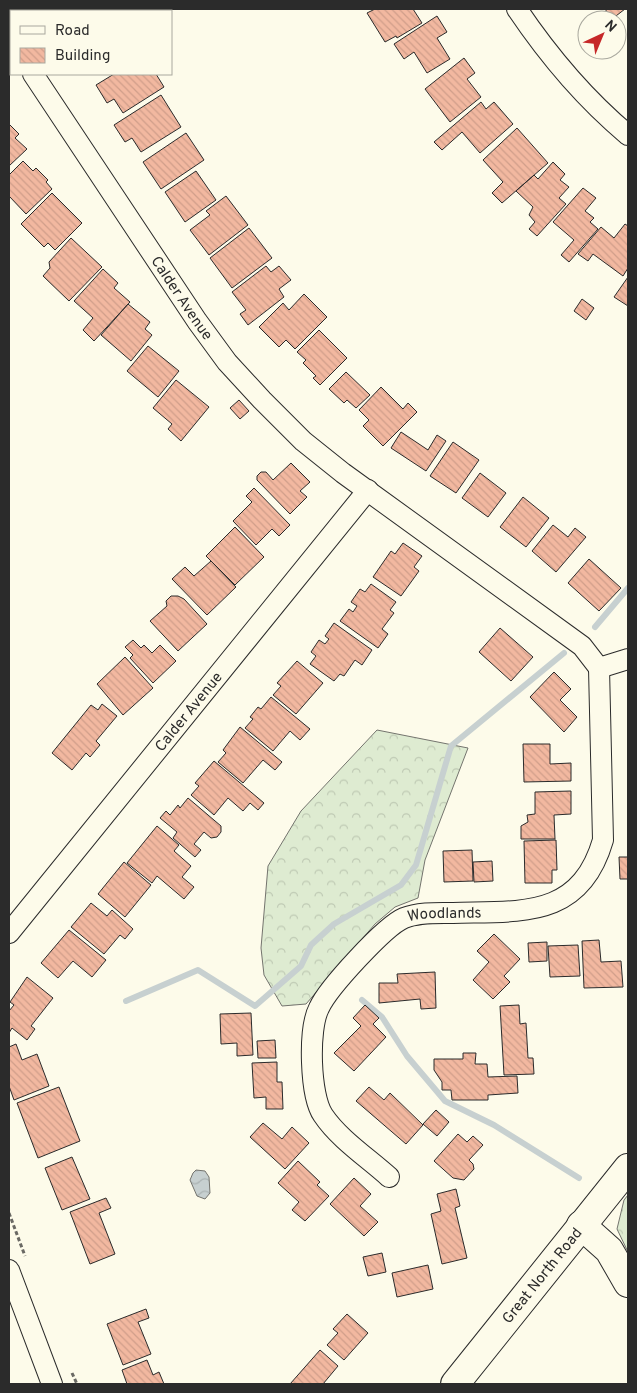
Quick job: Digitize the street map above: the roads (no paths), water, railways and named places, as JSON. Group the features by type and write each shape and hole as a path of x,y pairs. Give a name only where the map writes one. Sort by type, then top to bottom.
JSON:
{"main road":[{"name":"Great North Road","path":"455,1384 628,1168"},
{"path":"581,1225 610,1250 628,1283"}],"street":[{"path":"517,9 539,41 575,82 612,121 628,134"},
{"name":"Calder Avenue","path":"34,75 197,320 228,362 303,440 368,490 556,625 582,646 599,668"},
{"name":"Calder Avenue","path":"9,932 368,490"},
{"path":"599,668 628,659"},
{"name":"Woodlands","path":"389,1177 337,1131 322,1114 315,1092 312,1035 318,1009 326,996 379,937 404,918 433,913 545,907 564,898 590,874 597,860 603,840 599,668"},
{"path":"9,1270 52,1384"}],"water":[{"path":"196,1170 205,1171 209,1177 210,1193 205,1199 197,1196 190,1180"}],"waterway":[{"path":"595,627 628,588"},
{"path":"126,1001 198,970 255,1006 301,966 311,945 334,924 401,885 416,865 451,746 564,653"},
{"path":"362,1000 382,1017 407,1056 445,1101 494,1125 579,1178"}]}
